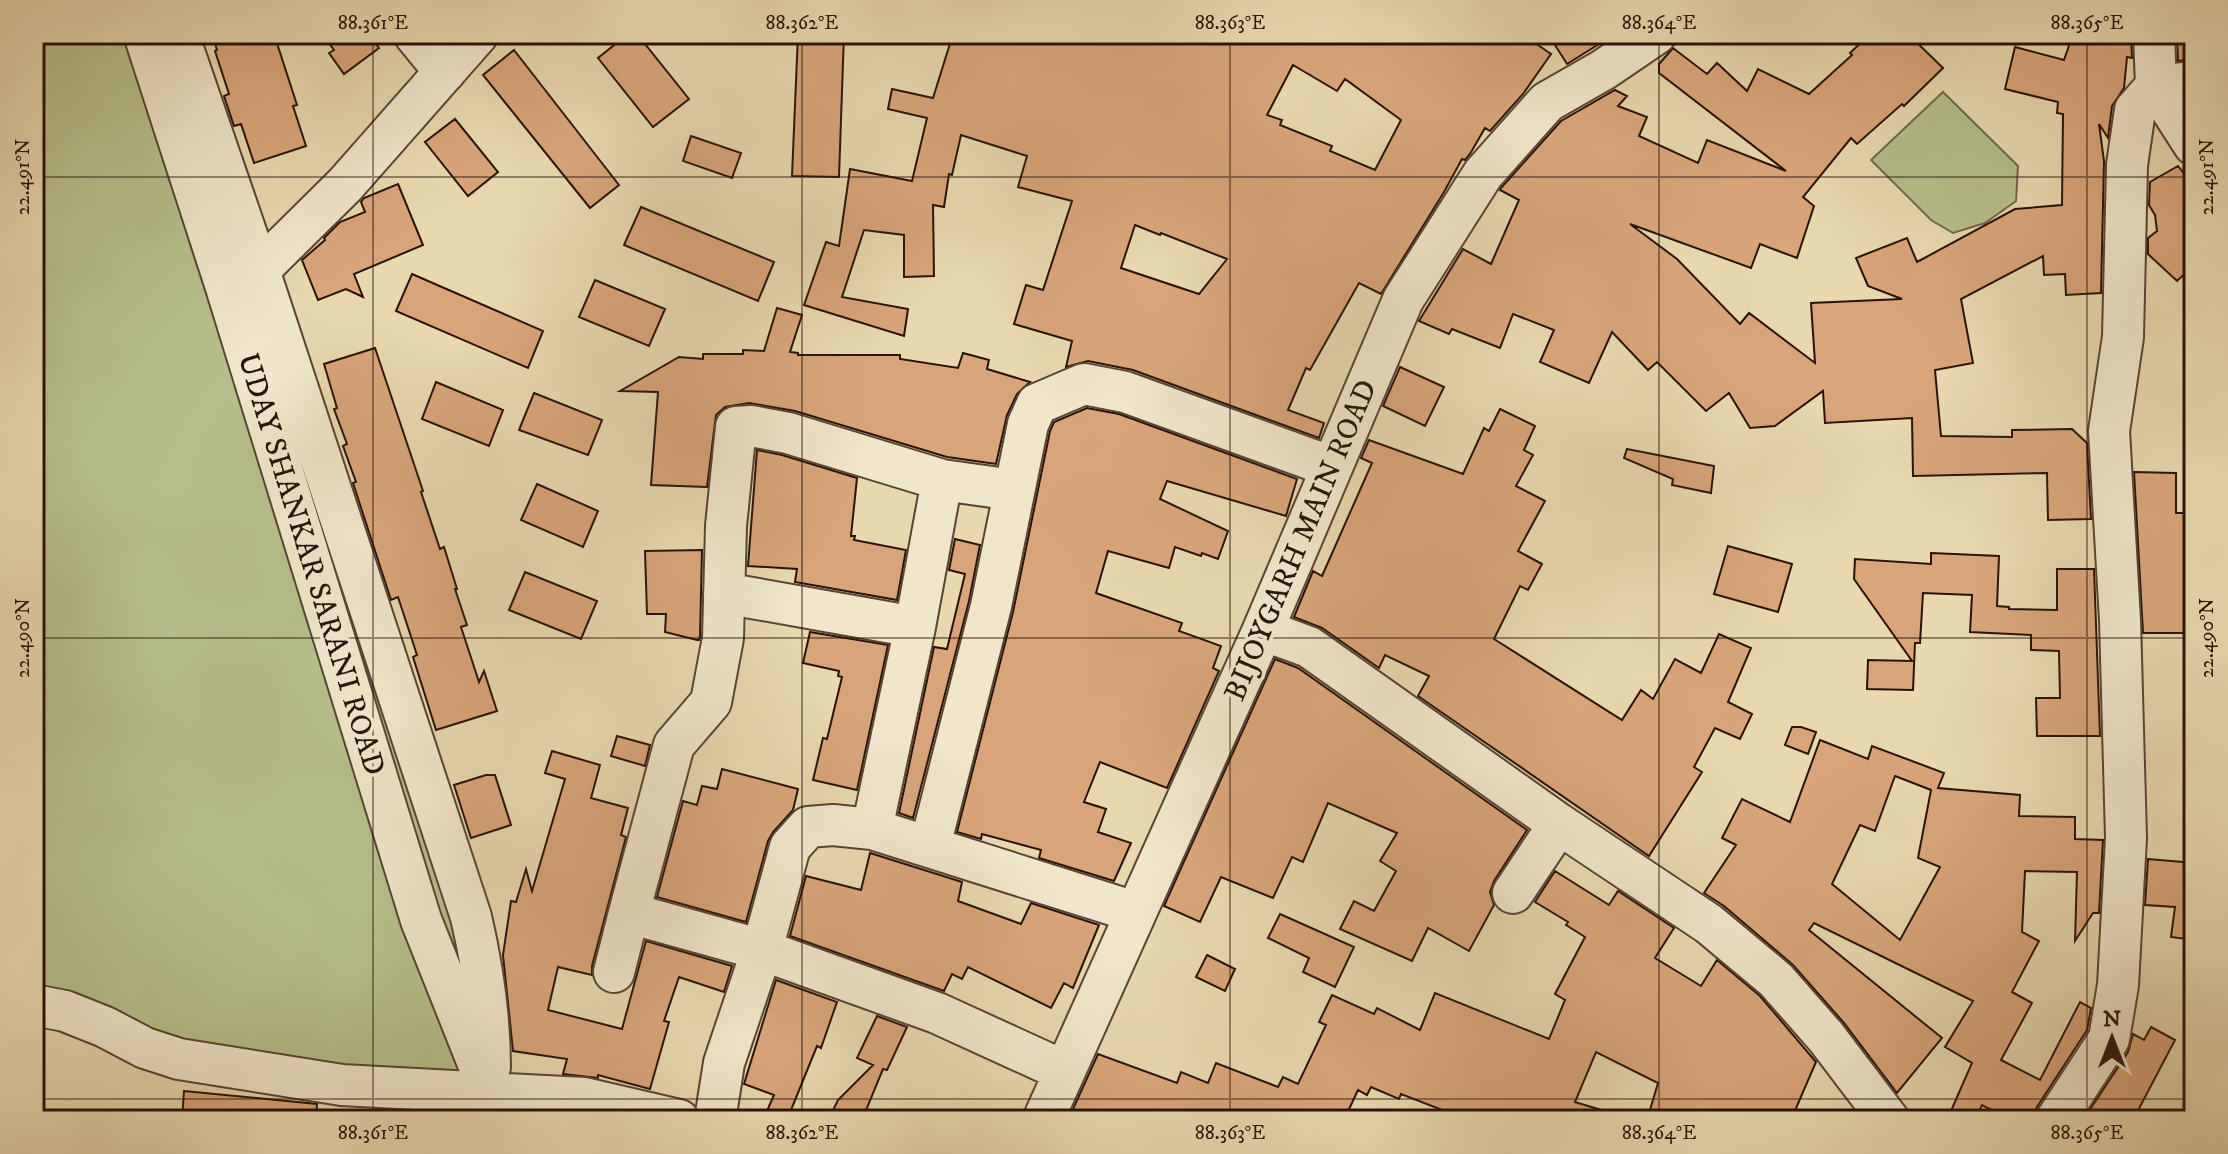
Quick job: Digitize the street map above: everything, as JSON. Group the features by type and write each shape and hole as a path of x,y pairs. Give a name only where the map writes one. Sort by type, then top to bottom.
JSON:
{"street":[{"name":"UDAY SHANKAR SARANI ROAD","path":"144,34 242,279"},
{"name":"UDAY SHANKAR SARANI ROAD","path":"178,34 242,279 421,920 488,1110"},
{"path":"414,34 445,72"},
{"path":"242,279 345,185 478,34"},
{"name":"BIJOYGARH MAIN ROAD","path":"1043,1120 1263,630 1403,300 1483,174 1547,102 1603,70 1656,34"},
{"path":"2154,34 2175,84 2194,145"},
{"path":"2056,1120 2109,1039 2118,985 2126,838 2120,620 2109,431 2123,337 2127,165 2135,110 2175,84"},
{"path":"930,846 991,606 1028,424 1037,404 1084,384 1125,392 1332,467"},
{"path":"614,972 674,745 711,702 723,638 726,526 736,427 751,426 788,433 942,480 1014,490"},
{"path":"872,829 915,627 942,480"},
{"path":"724,593 915,627"},
{"path":"1263,630 1309,647 1559,824 1709,924 1776,980 1826,1037 1889,1120"},
{"path":"1513,893 1559,824"},
{"path":"715,1120 724,1063 762,950 790,847 808,827 833,825 872,829 1135,912"},
{"path":"629,913 762,950 937,1013 1064,1071"},
{"path":"34,1005 65,1011 145,1048 179,1059 342,1085 455,1092 488,1110 584,1098 679,1120"}],"green space":[{"path":"34,34 156,34 457,915 488,1093 169,1070 34,1003"},
{"path":"1943,92 2018,166 2016,201 1985,223 1953,233 1931,220 1871,160"},
{"path":"504,1107 655,1120 508,1120"}],"building":[{"path":"212,34 274,34 297,105 293,106 306,146 254,163 241,124 234,126 224,96 229,94"},
{"path":"322,34 368,34 379,48 344,74 329,53 334,50"},
{"path":"628,34 637,34 689,99 653,127 598,58"},
{"path":"798,34 844,34 839,177 792,176"},
{"path":"953,34 1522,34 1551,54 1523,94 1490,131 1485,128 1470,154 1465,160 1462,159 1381,294 1359,283 1310,370 1306,368 1288,410 1324,423 1319,438 1133,370 1088,361 1066,367 1072,341 1014,324 1026,285 1043,290 1072,201 1018,187 1027,156 961,135 952,175 949,174 944,207 933,205 934,276 904,277 904,235 864,230 842,297 908,309 904,336 804,305 826,242 839,246 850,169 912,181 927,118 888,109 892,89 933,98","holes":["1293,65 1337,91 1345,79 1401,120 1375,170 1330,151 1332,146 1280,125 1282,120 1267,115","1135,225 1161,233 1227,259 1199,294 1121,268"]},
{"path":"1548,34 1615,34 1567,64"},
{"path":"1870,34 1908,34 1943,68 1904,106 1902,104 1857,144 1851,138 1803,197 1814,206 1797,258 1760,244 1751,268 1630,224 1677,259 1740,324 1749,313 1815,363 1811,303 1902,299 1868,286 1856,258 1907,238 1917,262 2015,209 2062,205 2063,114 2057,113 2058,102 2005,89 2015,47 2064,60 2073,34 2131,34 2132,58 2127,57 2124,88 2112,106 2108,138 2099,124 2104,161 2101,293 2066,295 2065,274 2044,275 2043,256 1961,299 1973,363 1935,370 1941,436 2012,437 2012,430 2072,429 2087,443 2091,519 2048,520 2047,473 1913,476 1912,418 1825,423 1823,391 1775,426 1750,428 1729,393 1706,411 1657,362 1648,370 1612,332 1589,383 1540,362 1554,330 1513,314 1500,348 1452,329 1449,334 1419,321 1463,249 1491,264 1519,200 1501,188 1561,121 1615,90 1627,96 1618,106 1647,117 1639,136 1698,163 1707,140 1786,171 1659,73 1659,64 1673,48 1707,74 1717,63 1747,91 1758,69 1809,94"},
{"path":"2177,34 2194,34 2194,59 2178,61"},
{"path":"514,50 619,185 590,208 483,75"},
{"path":"455,119 498,172 468,196 425,142"},
{"path":"691,136 741,153 732,178 683,161"},
{"path":"2178,166 2194,186 2194,265 2177,281 2148,254 2148,238 2157,231 2155,215 2149,205 2150,182"},
{"path":"398,184 423,245 354,274 363,297 346,289 318,300 302,260 340,222 365,212 361,202 364,198"},
{"path":"641,207 774,262 758,301 624,245"},
{"path":"412,274 543,331 528,368 396,311"},
{"path":"595,280 665,309 649,346 579,317"},
{"path":"777,308 802,315 790,352 798,355 900,355 900,359 958,368 963,353 989,360 987,369 1030,382 1017,394 1007,415 996,464 947,457 795,411 749,403 725,407 716,415 707,487 651,485 658,392 620,391 679,357 703,359 703,354 764,351"},
{"path":"375,348 440,549 444,547 467,625 461,627 479,682 484,671 497,711 436,730 398,597 391,600 353,483 356,482 343,446 347,444 334,409 337,408 324,364"},
{"path":"1400,367 1444,387 1425,426 1383,406"},
{"path":"436,382 503,410 489,446 422,419"},
{"path":"534,393 602,420 588,455 519,430"},
{"path":"1087,408 1119,414 1297,479 1286,516 1167,481 1160,499 1228,531 1218,559 1175,547 1169,568 1108,551 1096,593 1182,623 1179,631 1221,646 1213,668 1219,671 1167,788 1100,762 1084,802 1106,809 1098,832 1131,843 1114,881 1039,858 1041,850 982,834 981,839 957,832 1013,612 1050,431 1054,422"},
{"path":"1500,409 1535,426 1524,450 1533,455 1516,486 1545,501 1518,551 1542,564 1528,590 1520,586 1494,639 1622,720 1641,690 1653,699 1675,659 1701,673 1719,634 1751,648 1728,702 1752,714 1740,739 1715,728 1694,767 1702,772 1649,856 1418,696 1429,676 1385,655 1379,668 1322,628 1294,617 1313,571 1322,576 1372,463 1361,458 1369,440 1463,474 1484,428 1489,431"},
{"path":"1627,449 1714,466 1711,493 1672,485 1673,479 1624,458"},
{"path":"757,450 857,478 851,536 855,536 854,540 906,550 897,600 795,582 797,569 748,566"},
{"path":"2134,472 2176,473 2176,513 2194,513 2194,597 2190,597 2189,633 2143,633"},
{"path":"537,484 598,511 583,547 521,520"},
{"path":"955,539 980,545 969,601 913,818 899,813 934,647 947,649 965,574 949,570"},
{"path":"1728,546 1792,564 1778,612 1714,594"},
{"path":"702,550 700,636 697,640 665,632 666,614 647,614 645,551"},
{"path":"1931,553 1999,556 1997,606 2009,609 2057,610 2057,569 2094,569 2100,736 2037,736 2036,698 2060,698 2059,651 2031,650 2031,635 1970,632 1972,595 1923,593 1920,643 1915,643 1913,690 1867,689 1868,660 1912,661 1854,579 1855,559 1931,564"},
{"path":"525,572 597,601 581,639 509,610"},
{"path":"810,632 888,645 857,790 813,780 842,677 838,676 839,671 803,663"},
{"path":"1275,659 1298,668 1527,830 1494,881 1490,892 1494,905 1469,951 1428,928 1412,961 1340,929 1354,901 1374,911 1396,871 1380,861 1397,833 1328,803 1303,862 1292,857 1273,898 1221,877 1200,922 1164,906"},
{"path":"1792,727 1816,732 1808,754 1785,745"},
{"path":"617,736 650,745 645,766 611,756"},
{"path":"1820,740 1868,759 1872,746 1944,773 1938,788 2020,795 2019,816 2075,817 2075,839 2103,840 2099,913 2093,913 2075,941 2077,872 2025,871 2022,932 2039,941 2012,992 2032,1003 2001,1060 2040,1080 2080,1002 2091,1008 2087,1030 2037,1107 2033,1120 2011,1120 1982,1105 1975,1120 1947,1120 1972,1063 1945,1047 1973,1001 1814,923 1809,930 1942,1038 1897,1093 1844,1023 1793,965 1724,906 1704,893 1736,845 1722,838 1742,799 1790,822","holes":["1895,776 1931,790 1918,858 1940,867 1900,940 1832,884 1860,825 1875,831"]},
{"path":"552,751 600,765 591,798 628,808 621,835 626,837 592,975 558,967 548,1010 622,1029 646,941 732,966 724,992 679,977 664,1021 669,1022 650,1089 598,1075 598,1078 563,1074 567,1059 513,1051 503,955 511,901 516,902 526,869 532,891 565,779 545,773"},
{"path":"722,769 798,789 793,810 768,841 746,922 657,897 683,801 697,805 702,786 717,789"},
{"path":"495,775 511,825 471,838 454,785"},
{"path":"870,853 962,882 958,901 1021,924 1031,903 1099,925 1073,988 1064,983 1051,1008 968,967 962,979 952,974 944,991 790,936 806,876 861,890"},
{"path":"2148,859 2194,863 2194,940 2171,937 2175,907 2145,905"},
{"path":"1555,871 1609,905 1618,891 1674,928 1655,958 1701,986 1717,960 1760,996 1816,1062 1791,1120 1647,1120 1658,1083 1596,1052 1575,1102 1618,1115 1617,1120 1468,1120 1401,1094 1399,1099 1371,1087 1367,1095 1358,1090 1344,1120 1068,1120 1098,1054 1177,1083 1181,1072 1208,1083 1216,1063 1278,1087 1283,1077 1298,1084 1326,1025 1319,1022 1332,995 1374,1014 1377,1008 1420,1030 1435,993 1549,1039 1565,1000 1555,994 1585,937 1566,925 1568,922 1535,902"},
{"path":"1280,914 1354,947 1335,987 1303,972 1309,958 1268,938"},
{"path":"1207,955 1235,969 1225,991 1196,977"},
{"path":"776,980 837,1002 821,1048 817,1046 787,1120 763,1120 774,1095 744,1084"},
{"path":"877,1016 907,1027 887,1070 883,1069 862,1120 828,1120 838,1100 873,1065 857,1058"},
{"path":"2151,1027 2175,1040 2133,1120 2083,1120 2128,1052 2133,1034 2144,1040"},
{"path":"184,1091 317,1104 316,1120 182,1120"}]}
